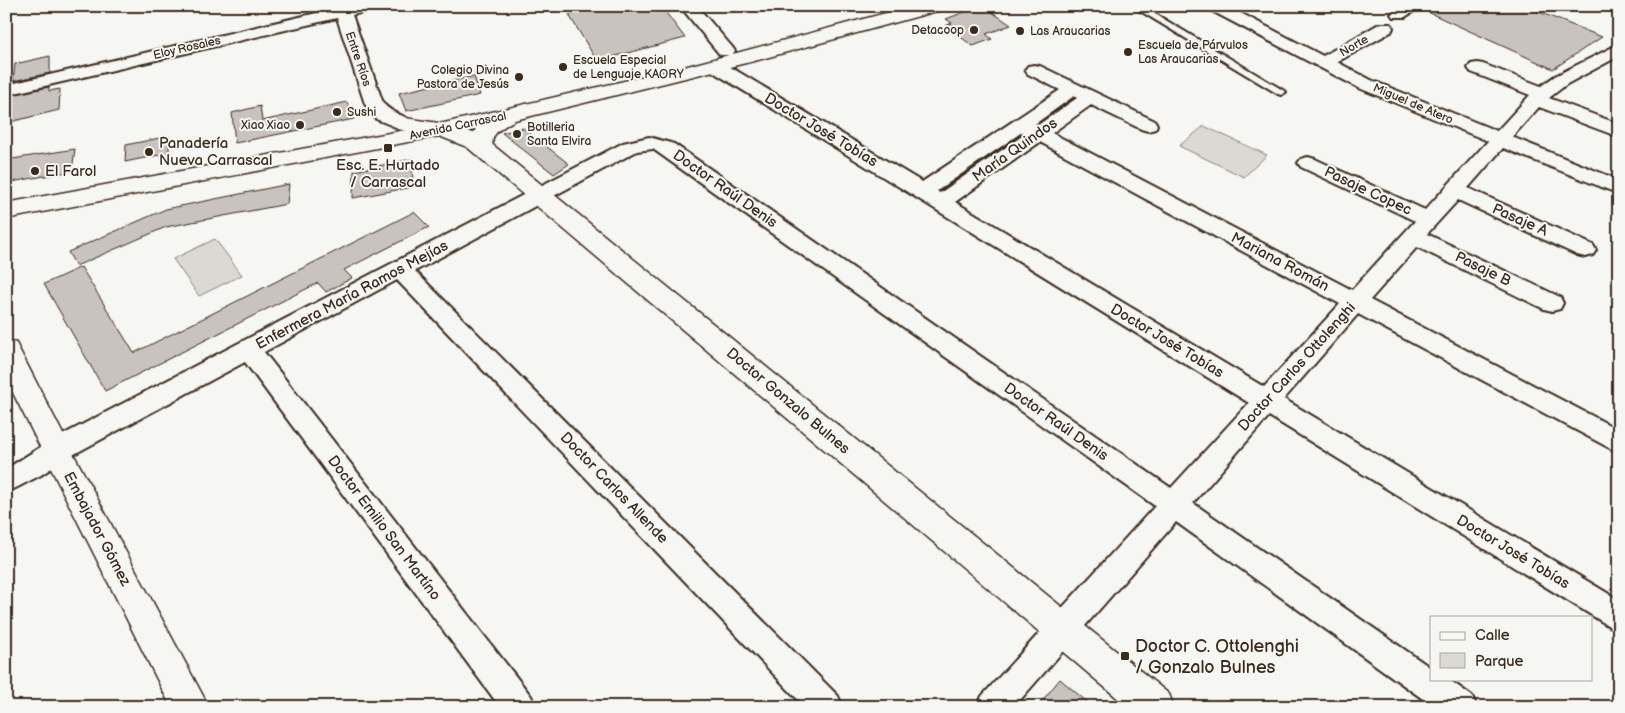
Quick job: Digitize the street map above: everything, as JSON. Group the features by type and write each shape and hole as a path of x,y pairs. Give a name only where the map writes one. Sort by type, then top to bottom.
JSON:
{"main road":[{"name":"Avenida Carrascal","path":"6,195 405,124 721,59 894,6"},
{"name":"Avenida Carrascal","path":"6,211 444,130 507,116 721,59 934,6"},
{"path":"482,147 482,140 486,132 507,116"},
{"name":"Doctor Gonzalo Bulnes","path":"405,124 444,130 465,136 482,147 1156,707"},
{"name":"Embajador Gómez","path":"6,350 56,451 191,707"}],"street":[{"name":"Eloy Rosales","path":"6,90 342,9 368,6"},
{"name":"Doctor José Tobías","path":"688,6 721,59 931,197 1619,616"},
{"path":"1398,14 1414,6"},
{"name":"Miguel de Atero","path":"1225,8 1323,63 1387,94 1619,188"},
{"name":"Entre Ríos","path":"342,9 374,104 383,115 405,124"},
{"name":"Norte","path":"1323,63 1385,28"},
{"name":"Doctor Carlos Ottolenghi","path":"993,707 1539,96 1619,49"},
{"path":"1478,68 1619,131"},
{"path":"1034,70 1148,125"},
{"name":"María Quindos","path":"1030,129 1073,88"},
{"name":"María Quindos","path":"931,197 1030,129 1090,97"},
{"name":"Mariana Román","path":"1030,129 1619,442"},
{"name":"Enfermera María Ramos Mejías","path":"6,482 32,468 56,451 630,147 649,142"},
{"name":"Doctor Raúl Denis","path":"649,142 667,148 1461,707"},
{"name":"Pasaje Copec","path":"1308,162 1421,228"},
{"name":"Pasaje A","path":"1454,190 1585,250"},
{"name":"Pasaje B","path":"1421,228 1552,303"},
{"name":"Doctor Carlos Allende","path":"400,269 827,707"},
{"name":"Doctor Emilio San Martíno","path":"249,349 520,707"}],"lane":[{"path":"1136,6 1281,92"}],"green space":[{"path":"1204,126 1267,155 1244,177 1179,146"},
{"path":"215,239 242,275 199,296 173,259"}],"building":[{"path":"605,6 661,6 685,38 597,61 569,15"},
{"name":"Detacoop","path":"983,6 1011,25 986,34 992,39 973,46 945,26 952,23 946,19"},
{"path":"1424,6 1524,6 1602,37 1553,69 1421,9"},
{"path":"50,56 50,73 13,81 15,64"},
{"path":"474,76 480,95 406,111 399,93"},
{"path":"49,87 49,91 60,89 59,110 6,123 6,101 12,100 12,95"},
{"path":"347,102 354,119 235,143 232,113 260,106 262,121"},
{"path":"523,128 569,164 554,174 502,133"},
{"path":"169,136 169,153 125,162 126,145"},
{"path":"75,149 72,171 6,183 6,160"},
{"path":"412,159 413,187 353,198 354,171"},
{"path":"289,184 287,204 166,227 76,266 68,252 166,209"},
{"path":"414,212 429,227 344,270 352,278 326,292 318,283 105,391 44,284 81,267 134,353"},
{"path":"1060,679 1093,707 1037,707"}],"place":[{"name":"Detacoop","path":"974,30"},
{"name":"Las Araucarias","path":"1020,31"},
{"name":"Escuela de Párvulos Las Araucarias","path":"1128,52"},
{"name":"Escuela Especial de Lenguaje KAORY","path":"563,67"},
{"name":"Colegio Divina Pastora de Jesús","path":"519,77"},
{"name":"Sushi","path":"337,112"},
{"name":"Xiao Xiao","path":"300,125"},
{"name":"Botilleria Santa Elvira","path":"517,134"},
{"name":"Esc. E. Hurtado / Carrascal","path":"388,148"},
{"name":"Panadería Nueva Carrascal","path":"149,152"},
{"name":"El Farol","path":"35,171"},
{"name":"Doctor C. Ottolenghi / Gonzalo Bulnes","path":"1125,656"}]}
